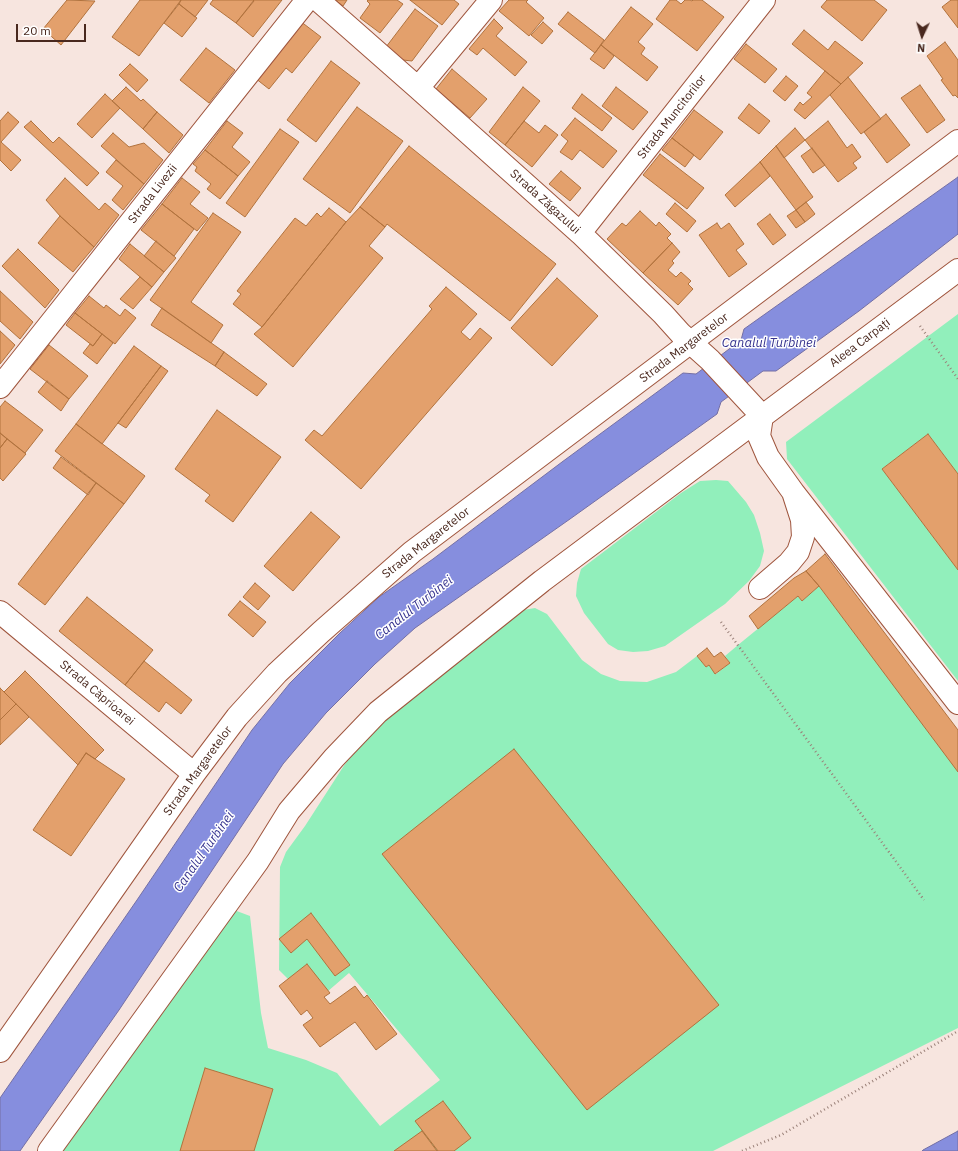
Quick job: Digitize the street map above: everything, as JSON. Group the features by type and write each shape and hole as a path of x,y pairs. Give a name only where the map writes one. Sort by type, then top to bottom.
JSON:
{"street":[{"name":"Strada Livezii","path":"0,387 307,0"},
{"name":"Strada Zăgazului","path":"318,0 580,233 710,360 762,416"},
{"path":"418,88 491,0"},
{"name":"Strada Muncitorilor","path":"580,233 764,0"},
{"name":"Strada Margaretelor","path":"0,1051 194,774 237,717 277,673 406,557 958,142"},
{"name":"Aleea Carpați","path":"49,1151 258,862 289,811 334,758 378,712 542,582 958,270"},
{"path":"762,416 759,436 768,457 792,492 958,703"},
{"path":"760,588 789,563 798,552 803,537 802,520 792,492"},
{"name":"Strada Căprioarei","path":"0,612 194,774"}],"path":[{"path":"918,324 958,379"},
{"path":"721,622 924,900"},
{"path":"742,1151 782,1135 958,1031"}],"green space":[{"path":"958,314 958,474 928,434 882,469 958,570 958,681 787,459 786,442"},
{"path":"700,481 728,481 746,502 754,515 764,551 760,566 749,581 725,604 665,646 648,651 633,652 618,650 608,644 584,613 576,596 577,583 581,569 681,493"},
{"path":"819,586 958,771 958,1028 713,1151 59,1151 234,910 250,916 261,1013 268,1048 306,1060 337,1073 380,1126 440,1080 349,973 313,1004 279,970 280,867 286,852 305,826 345,764 384,718 523,610 535,608 547,614 582,660 601,674 620,681 647,682 676,672 697,656 706,667 709,665 716,674 730,663 725,656 798,596 802,601"}],"water":[{"name":"Canalul Turbinei","path":"958,177 958,234 859,311 776,371 763,371 721,402 717,414 415,628 375,664 326,713 283,764 119,1010 20,1151 0,1151 0,1098 252,730 290,683 340,633 379,597 433,559 683,373 696,374 741,340 744,329"},
{"path":"958,1131 958,1151 922,1151 923,1150"}],"building":[{"path":"67,0 95,1 61,45 43,29"},
{"path":"140,0 181,0 139,56 112,37"},
{"path":"181,0 208,0 195,17 179,4"},
{"path":"213,0 254,1 236,23 210,4"},
{"path":"254,0 282,0 253,37 236,23"},
{"path":"335,0 347,0 343,6"},
{"path":"397,0 403,4 380,33 360,18 370,4 367,1"},
{"path":"410,0 454,0 459,4 442,25"},
{"path":"509,0 528,0 526,2 544,18 529,36 499,11"},
{"path":"670,0 676,0 681,4 685,0 702,0 724,17 697,51 656,19"},
{"path":"827,0 874,0 887,10 862,41 821,7"},
{"path":"951,0 958,0 958,28 942,7"},
{"path":"179,4 197,18 182,37 164,23"},
{"path":"631,7 653,24 638,42 645,48 641,54 658,67 647,81 601,45"},
{"path":"415,9 438,26 412,61 403,60 386,47"},
{"path":"568,12 604,40 595,53 558,24"},
{"path":"494,19 503,28 496,36 527,62 515,76 483,48 477,55 469,49"},
{"path":"300,21 321,37 292,73 286,68 269,89 255,78"},
{"path":"543,22 553,31 542,44 531,35"},
{"path":"804,30 828,50 835,41 863,63 841,84 792,44"},
{"path":"945,42 958,60 958,98 955,95 953,96 941,80 943,79 927,56"},
{"path":"746,44 777,69 765,83 734,59"},
{"path":"601,45 614,56 604,69 590,59"},
{"path":"206,48 235,70 209,103 180,80"},
{"path":"331,61 360,83 316,142 287,120"},
{"path":"130,64 148,80 137,92 119,75"},
{"path":"452,69 487,99 470,118 436,89"},
{"path":"825,71 841,84 805,119 794,110 800,102 803,105 812,97 807,93"},
{"path":"786,76 798,86 785,101 773,91"},
{"path":"848,77 881,119 861,134 830,95"},
{"path":"920,85 945,120 927,133 901,98"},
{"path":"126,87 141,101 143,99 157,112 143,129 112,101"},
{"path":"523,87 540,101 505,145 489,132"},
{"path":"616,87 648,112 633,130 602,106"},
{"path":"105,94 120,108 92,138 77,124"},
{"path":"582,94 612,118 602,131 572,108"},
{"path":"749,104 770,121 759,134 738,118"},
{"path":"357,107 403,141 350,213 303,179"},
{"path":"694,110 723,132 700,160 672,138"},
{"path":"8,112 19,122 1,142 21,160 11,171 0,160 0,121"},
{"path":"157,112 183,135 169,153 143,129"},
{"path":"886,114 910,145 887,163 864,132"},
{"path":"575,118 617,151 603,168 580,150 572,160 560,152 568,141 561,135"},
{"path":"31,121 53,143 59,137 99,173 87,186 24,127"},
{"path":"227,121 243,133 232,147 250,162 238,176 205,150"},
{"path":"524,121 539,133 545,125 558,135 532,167 505,145"},
{"path":"828,121 847,148 852,144 861,157 853,163 857,168 838,182 805,140"},
{"path":"795,128 805,140 784,158 776,146"},
{"path":"280,129 299,142 245,217 226,203"},
{"path":"113,133 129,147 144,143 163,160 144,184 101,146"},
{"path":"672,138 694,155 685,167 662,150"},
{"path":"409,146 556,264 510,321 387,224 385,227 360,207"},
{"path":"776,146 813,197 796,210 760,162"},
{"path":"812,148 825,165 813,173 801,156"},
{"path":"205,150 238,176 220,199 207,189 211,184 195,171 197,167 193,164"},
{"path":"660,154 704,188 687,209 643,175"},
{"path":"116,160 144,184 123,210 112,200 123,186 106,172"},
{"path":"760,162 770,176 735,207 725,195"},
{"path":"561,171 581,188 570,201 549,184"},
{"path":"65,178 99,210 105,203 119,215 94,247 60,216 46,200"},
{"path":"182,178 200,192 190,204 208,218 197,231 162,204"},
{"path":"806,202 815,214 805,222 796,210"},
{"path":"675,203 696,221 687,232 666,214"},
{"path":"162,204 194,229 174,256 141,230"},
{"path":"360,207 385,227 369,246 383,258 293,367 254,334 262,327 346,222"},
{"path":"329,208 346,222 262,327 233,304 241,294 237,291 295,218 306,226 317,213 321,217"},
{"path":"796,210 805,222 796,228 787,216"},
{"path":"640,211 656,226 659,222 671,234 667,238 672,243 643,273 607,239 622,223 626,226"},
{"path":"213,213 241,232 191,302 223,325 211,343 150,300"},
{"path":"770,214 786,235 773,245 757,224"},
{"path":"60,216 94,247 73,272 38,243"},
{"path":"717,223 721,229 729,223 744,244 736,250 747,264 729,277 699,235"},
{"path":"156,241 176,258 164,272 144,256"},
{"path":"672,243 680,252 672,261 674,263 668,270 676,277 681,272 691,281 688,284 693,289 678,305 643,273"},
{"path":"130,244 164,272 152,287 119,259"},
{"path":"18,249 59,290 45,308 2,266"},
{"path":"140,277 152,287 133,309 120,299"},
{"path":"557,278 598,316 552,366 511,328"},
{"path":"446,287 477,314 461,332 470,340 480,328 492,338 361,489 305,440 314,430 322,436 432,309 429,306"},
{"path":"0,291 33,322 20,339 0,321"},
{"path":"89,296 104,308 106,305 120,316 125,309 136,318 115,344 75,313"},
{"path":"162,308 224,352 215,366 151,325"},
{"path":"75,313 102,334 93,346 66,325"},
{"path":"0,331 15,345 0,364"},
{"path":"102,334 113,343 97,364 83,353 90,344 93,346"},
{"path":"49,345 88,376 69,399 30,369"},
{"path":"134,346 161,366 102,444 76,424"},
{"path":"224,352 267,384 257,396 215,366"},
{"path":"161,366 168,371 126,428 118,423"},
{"path":"47,381 69,399 61,411 38,392"},
{"path":"5,401 43,430 25,453 0,433 0,407"},
{"path":"217,410 281,457 233,522 205,501 210,495 175,469"},
{"path":"76,424 145,476 124,504 55,451"},
{"path":"0,433 7,439 0,448"},
{"path":"928,434 958,474 958,570 882,469"},
{"path":"7,439 26,454 3,481 0,478 0,448"},
{"path":"61,457 96,483 88,495 53,468"},
{"path":"96,483 124,504 45,605 18,584"},
{"path":"311,512 340,537 293,591 264,566"},
{"path":"825,554 958,730 958,772 819,586 806,571"},
{"path":"806,571 819,586 802,601 798,596 758,629 749,616 794,578"},
{"path":"255,583 270,596 258,610 243,597"},
{"path":"87,597 153,650 125,685 59,631"},
{"path":"240,601 266,622 253,637 228,615"},
{"path":"707,648 714,657 721,652 730,663 715,674 709,665 706,667 697,656"},
{"path":"144,661 192,700 181,714 166,702 159,712 125,685"},
{"path":"25,671 104,750 95,759 86,753 78,765 4,692"},
{"path":"0,688 16,704 0,720"},
{"path":"16,704 29,717 0,745 0,720"},
{"path":"514,749 719,1005 587,1110 382,854"},
{"path":"86,753 125,779 71,856 33,830"},
{"path":"311,913 350,965 335,976 307,939 291,953 279,939"},
{"path":"307,964 330,993 324,997 330,1004 355,986 364,998 367,995 397,1034 376,1050 355,1022 320,1047 303,1025 313,1018 307,1010 301,1015 279,986"},
{"path":"205,1068 273,1089 254,1151 180,1151"},
{"path":"443,1101 471,1138 454,1151 438,1151 415,1121"},
{"path":"422,1131 437,1151 394,1151"}]}
